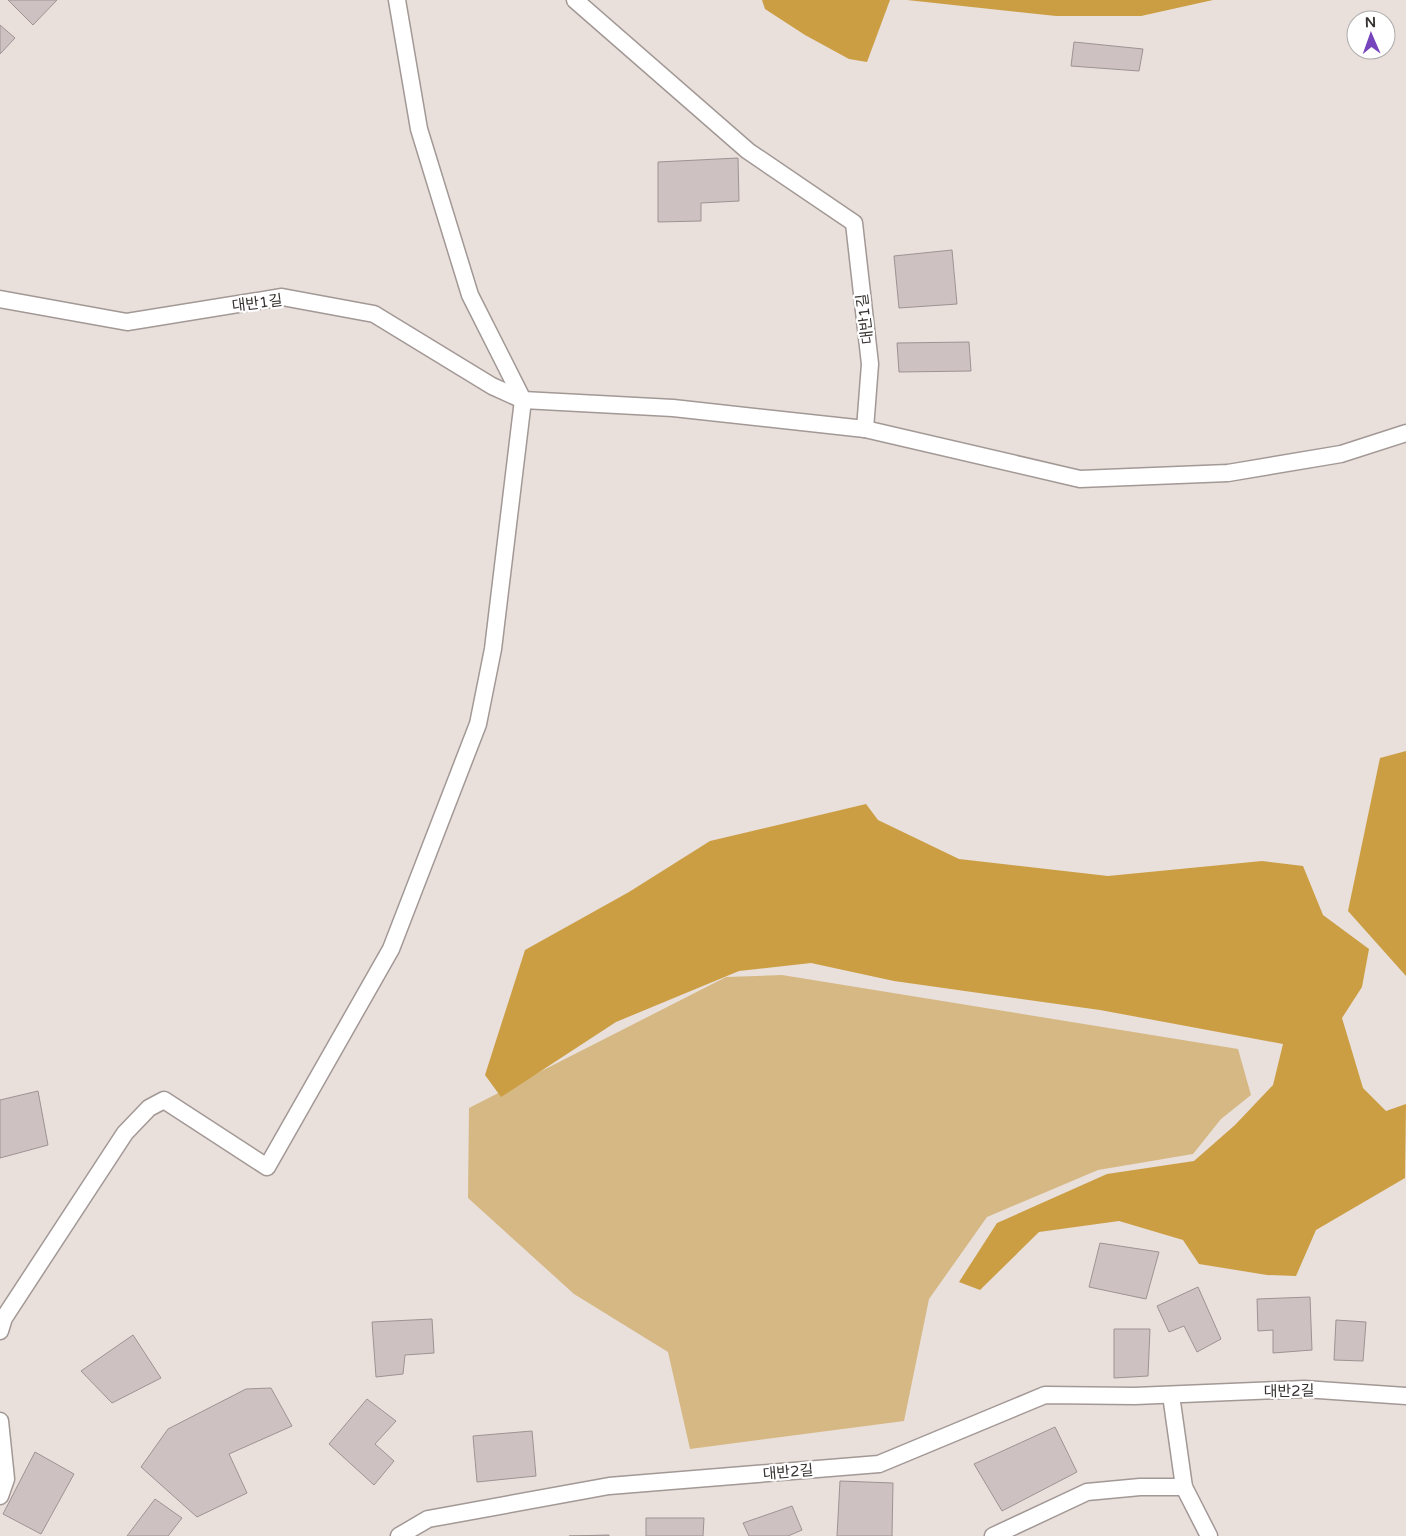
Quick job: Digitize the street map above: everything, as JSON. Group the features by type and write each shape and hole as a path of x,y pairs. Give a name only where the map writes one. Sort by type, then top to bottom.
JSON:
{"lane":[{"path":"0,1331 4,1318 125,1133 149,1108 164,1100 267,1167 391,949 478,724 493,650 523,400 470,296 419,129 398,0"},
{"name":"대반1길","path":"0,299 127,322 282,297 374,314 492,386 523,400 673,408 865,429 870,364 854,224 748,151 575,0"},
{"path":"865,429 1080,479 1228,473 1341,454 1406,433"},
{"name":"대반2길","path":"399,1536 428,1520 609,1486 879,1464 1045,1395 1135,1396 1304,1389 1406,1396"},
{"path":"1171,1395 1184,1487 1209,1536"},
{"path":"0,1421 6,1479 0,1496"},
{"path":"993,1536 1087,1492 1140,1487 1184,1487"}],"shaded area":[{"path":"762,0 890,0 867,62 849,59 805,35 765,9"},
{"path":"907,0 1213,0 1141,16 1056,16"},
{"path":"1406,751 1406,976 1348,911 1380,758"},
{"path":"866,804 878,820 959,859 1108,876 1262,861 1303,866 1323,915 1369,949 1362,987 1342,1018 1363,1088 1386,1111 1406,1104 1405,1178 1316,1230 1296,1276 1267,1275 1199,1264 1183,1240 1119,1221 1039,1232 980,1290 959,1282 997,1223 1107,1174 1194,1161 1235,1125 1273,1085 1283,1044 1100,1010 894,981 811,963 739,971 616,1022 501,1097 485,1075 525,950 629,892 710,841"},
{"path":"782,975 1238,1049 1251,1095 1221,1119 1193,1154 1098,1170 987,1217 929,1299 904,1421 690,1449 668,1352 574,1294 468,1198 469,1108 726,977"}],"building":[{"path":"8,0 57,0 33,25"},
{"path":"0,25 15,38 0,54"},
{"path":"1074,42 1143,49 1139,71 1071,66"},
{"path":"738,158 739,201 701,203 701,221 658,222 658,162"},
{"path":"952,250 957,304 899,308 894,256"},
{"path":"969,342 971,371 899,372 897,343"},
{"path":"38,1091 48,1145 0,1158 0,1100"},
{"path":"1100,1243 1159,1252 1146,1299 1089,1287"},
{"path":"1198,1287 1221,1339 1197,1352 1184,1326 1169,1332 1157,1306"},
{"path":"1310,1297 1312,1350 1273,1353 1273,1330 1258,1331 1257,1299"},
{"path":"432,1319 434,1353 405,1355 403,1374 376,1377 372,1322"},
{"path":"1336,1320 1366,1322 1363,1361 1334,1360"},
{"path":"1114,1329 1150,1329 1148,1376 1114,1378"},
{"path":"133,1335 161,1378 112,1403 81,1371"},
{"path":"271,1388 292,1426 229,1454 247,1493 197,1517 141,1467 168,1429 246,1389"},
{"path":"367,1399 396,1421 375,1444 394,1461 374,1485 329,1444"},
{"path":"1055,1427 1077,1472 1002,1511 974,1464"},
{"path":"532,1431 536,1476 477,1482 473,1436"},
{"path":"35,1452 74,1474 41,1534 3,1514"},
{"path":"840,1481 893,1483 892,1536 837,1536"},
{"path":"155,1499 182,1518 168,1536 127,1536"},
{"path":"792,1506 802,1530 788,1536 749,1536 743,1523"},
{"path":"646,1518 704,1518 703,1536 646,1536"},
{"path":"609,1535 609,1536 569,1536"}]}
